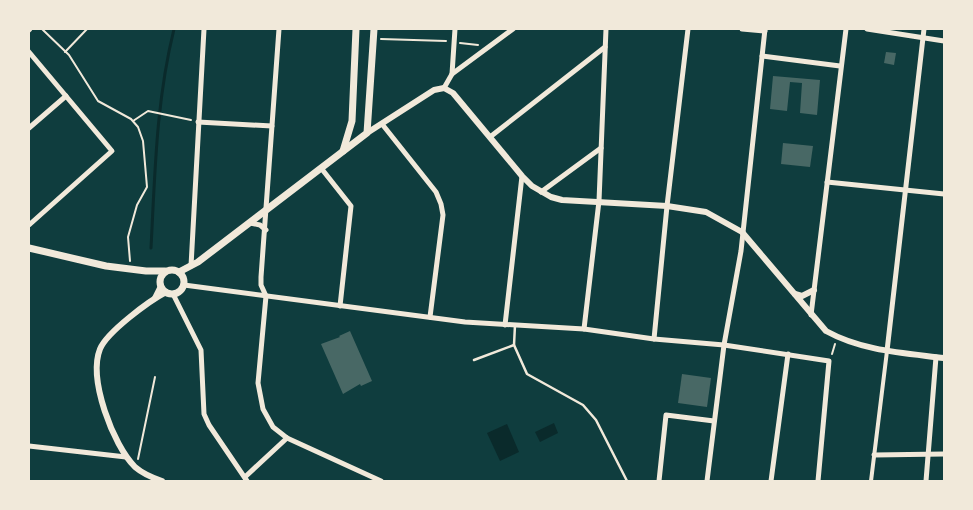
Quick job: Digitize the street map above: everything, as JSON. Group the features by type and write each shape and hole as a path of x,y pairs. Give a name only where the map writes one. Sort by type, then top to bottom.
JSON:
{"main road":[{"path":"343,151 352,121 356,29"},
{"path":"179,272 195,264 367,133 374,29"},
{"path":"29,248 106,266 146,271 172,269 179,272 184,282"},
{"path":"146,271 170,293 180,291 195,264"},
{"path":"160,284 165,271"}],"street":[{"path":"195,264 198,122 204,29"},
{"path":"278,29 261,285 266,296 258,384 267,415 273,427 287,438 382,481"},
{"path":"452,74 455,29"},
{"path":"444,88 452,74 513,29"},
{"path":"584,329 599,201 606,29"},
{"path":"654,339 667,206 688,29"},
{"path":"707,481 724,345 742,232 765,30 742,29"},
{"path":"811,316 846,29"},
{"path":"867,29 944,41"},
{"path":"871,481 888,351 924,29"},
{"path":"490,137 606,47"},
{"path":"29,52 112,151 29,225"},
{"path":"762,56 840,66"},
{"path":"367,133 434,90 444,88 453,93 522,176 541,192 562,200 667,206 706,212 742,232 811,316 826,331 838,338 888,351 944,358"},
{"path":"29,128 66,96"},
{"path":"198,122 272,126"},
{"path":"382,124 436,192 442,204 443,215 430,317"},
{"path":"541,192 601,148"},
{"path":"321,168 350,206 340,306"},
{"path":"505,325 522,176"},
{"path":"827,182 944,194"},
{"path":"250,223 260,224 266,230"},
{"path":"184,282 340,306 505,325 584,329 654,339 724,345 829,361 818,481"},
{"path":"154,299 160,284"},
{"path":"793,292 798,296 814,290"},
{"path":"162,481 152,479 136,468 126,457 101,398 96,372 100,350 110,334 154,299 170,293 201,350 204,414 209,425 246,479 287,438"},
{"path":"771,481 788,354"},
{"path":"926,481 936,357"},
{"path":"659,481 666,414 714,421"},
{"path":"29,446 126,457"},
{"path":"874,455 944,454"}],"lane":[{"path":"515,325 514,345 527,374 583,405 596,420 627,481"},
{"path":"474,360 514,345"}],"path":[{"path":"66,52 86,29"},
{"path":"374,39 454,42 488,46"},
{"path":"133,121 148,111 198,122"},
{"path":"829,361 838,338"},
{"path":"136,468 155,377"}],"water":[{"path":"554,423 558,433 540,442 535,432"},
{"path":"507,424 519,452 500,461 487,433"}],"building":[{"path":"886,52 896,53 894,65 884,63"},
{"path":"773,76 820,80 817,115 800,113 802,83 790,82 787,111 770,109"},
{"path":"783,143 813,146 810,167 781,164"},
{"path":"350,331 372,381 361,386 360,384 343,394 321,344"},
{"path":"682,374 711,378 707,407 678,403"}],"waterway":[{"path":"151,248 160,111 163,83 174,29"}]}
